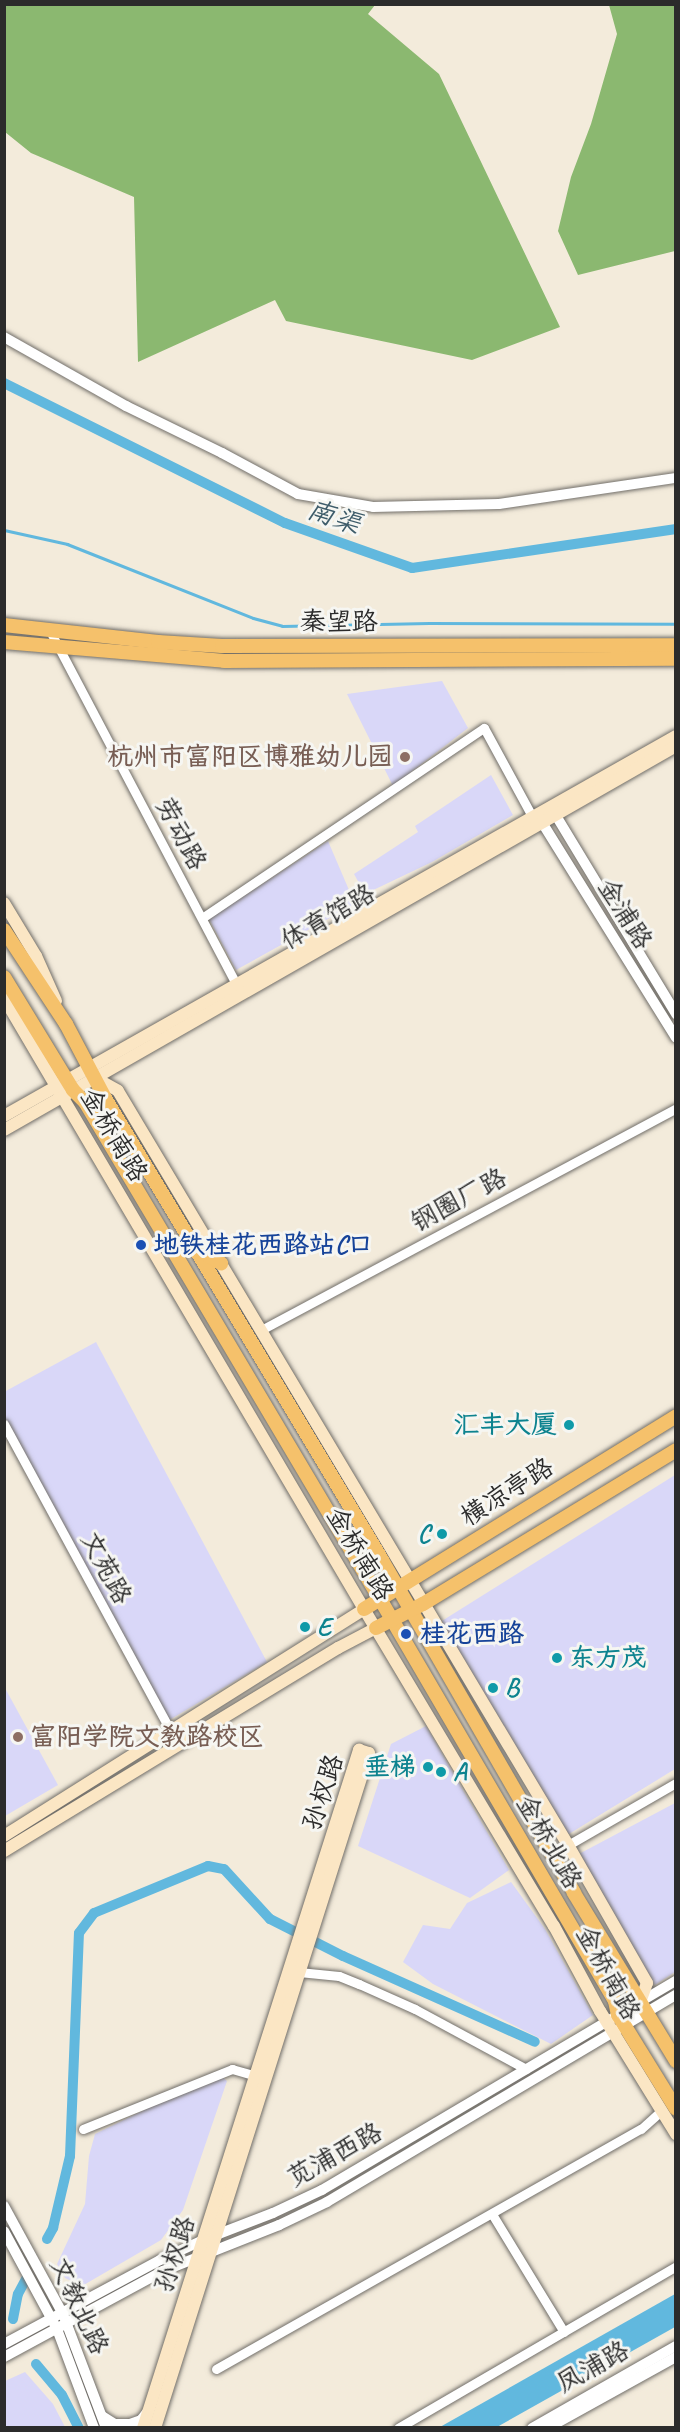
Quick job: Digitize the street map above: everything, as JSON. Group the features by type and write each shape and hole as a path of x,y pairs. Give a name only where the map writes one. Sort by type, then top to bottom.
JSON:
{"main road":[{"name":"秦望路","path":"4,625 222,646 675,645"},
{"name":"秦望路","path":"4,642 224,661 675,660"},
{"name":"体育馆路","path":"553,810 675,736"},
{"name":"体育馆路","path":"4,1116 92,1073 536,817 675,746"},
{"name":"金桥南路","path":"4,903 36,956 66,1024 92,1073 196,1248 403,1584 423,1604"},
{"name":"金桥南路","path":"4,930 66,1024"},
{"name":"金桥南路","path":"4,977 204,1334 364,1609 615,2024"},
{"name":"金桥南路","path":"4,998 65,1088 85,1102 380,1599"},
{"name":"金桥南路","path":"92,1073 118,1091 261,1330 403,1584"},
{"name":"体育馆路","path":"4,1130 65,1088"},
{"path":"196,1248 220,1263"},
{"path":"204,1334 205,1305"},
{"name":"横凉亭路","path":"364,1609 675,1416"},
{"name":"横凉亭路","path":"376,1628 423,1604 675,1450"},
{"name":"金桥北路","path":"403,1584 410,1611 675,2061"},
{"name":"金桥北路","path":"380,1599 615,2001 615,2024 668,2110"},
{"name":"金桥北路","path":"423,1604 568,1845 647,1983 644,2007"},
{"path":"4,1836 364,1609"},
{"path":"4,1851 338,1648 376,1628"},
{"name":"孙权路","path":"155,2427 298,1963 308,1926 359,1750 369,1753 308,1926"},
{"path":"553,1896 554,1926"},
{"name":"孙权路","path":"143,2427 256,2076 298,1963"},
{"path":"668,2110 675,2134"}],"street":[{"path":"4,336 126,406 222,453 298,494 373,507 499,504 675,478"},
{"name":"劳动路","path":"50,631 238,988"},
{"path":"201,918 484,728 536,817"},
{"name":"金浦路","path":"553,810 675,1014"},
{"name":"金浦路","path":"536,817 675,1038"},
{"name":"钢圈厂路","path":"261,1330 675,1108"},
{"name":"文苑路","path":"4,1424 171,1732"},
{"path":"568,1845 675,1783"},
{"path":"298,1963 339,1976 415,2009 526,2069"},
{"name":"苋浦西路","path":"4,2344 60,2321 197,2256 279,2225 327,2202 644,2007 675,1981"},
{"path":"644,2007 675,1995"},
{"name":"苋浦西路","path":"4,2357 160,2260 322,2190 526,2069 615,2024"},
{"path":"83,2129 232,2069 256,2076"},
{"path":"216,2369 642,2129 668,2110"},
{"name":"文教北路","path":"4,2206 20,2247 60,2321 106,2427"},
{"path":"492,2214 564,2332"},
{"name":"文教北路","path":"4,2231 20,2247"},
{"path":"398,2427 675,2266"},
{"name":"文教北路","path":"60,2321 94,2427"},
{"name":"凤浦路","path":"532,2427 675,2346"},
{"name":"凤浦路","path":"548,2427 675,2357"},
{"path":"102,2416 115,2424 130,2424 141,2420 148,2411"}],"shaded area":[{"name":"杭州市富阳区博雅幼儿园","path":"442,681 468,728 393,786 347,694"},
{"path":"491,775 513,815 432,862 365,894 354,874 418,832 415,826"},
{"path":"328,841 355,904 236,970 209,919"},
{"path":"96,1342 267,1662 166,1722 5,1422 4,1392"},
{"path":"675,1475 675,1769 564,1837 437,1624"},
{"name":"富阳学院文教路校区","path":"5,1688 58,1785 4,1816"},
{"path":"426,1726 509,1870 470,1898 358,1846 391,1744"},
{"path":"675,1803 675,1972 655,1985 577,1855"},
{"path":"511,1882 545,1929 593,2015 551,2044 433,1984 403,1962 423,1925 450,1929 467,1903"},
{"path":"218,2074 227,2081 183,2210 161,2240 82,2286 65,2278 57,2264 85,2204 89,2156 95,2134"},
{"path":"25,2372 53,2404 65,2427 5,2427 5,2381"}],"green space":[{"path":"4,5 375,5 368,14 439,74 560,327 472,360 286,321 275,300 138,362 134,197 31,153 5,132"},
{"path":"609,5 675,5 675,251 578,275 558,231 571,177 591,124 617,34"}],"water":[{"path":"675,2294 675,2327 497,2427 440,2427"}],"waterway":[{"name":"南渠","path":"4,383 285,523 412,568 676,529"},
{"path":"4,530 67,544 253,618 282,626 429,623 676,624"},
{"path":"47,2239 53,2228 70,2156 79,1933 94,1913 208,1866 224,1869 270,1919 343,1956 535,2042"},
{"path":"13,2319 18,2294 26,2279"},
{"path":"36,2364 62,2395 79,2428"}],"place":[{"name":"杭州市富阳区博雅幼儿园","path":"405,757"},
{"name":"地铁桂花西路站C口","path":"141,1245"},
{"name":"汇丰大厦","path":"569,1425"},
{"name":"C","path":"442,1534"},
{"name":"E","path":"305,1627"},
{"name":"桂花西路","path":"406,1634"},
{"name":"东方茂","path":"557,1658"},
{"name":"B","path":"493,1688"},
{"name":"富阳学院文教路校区","path":"18,1737"},
{"name":"垂梯","path":"428,1767"},
{"name":"A","path":"441,1772"}]}
